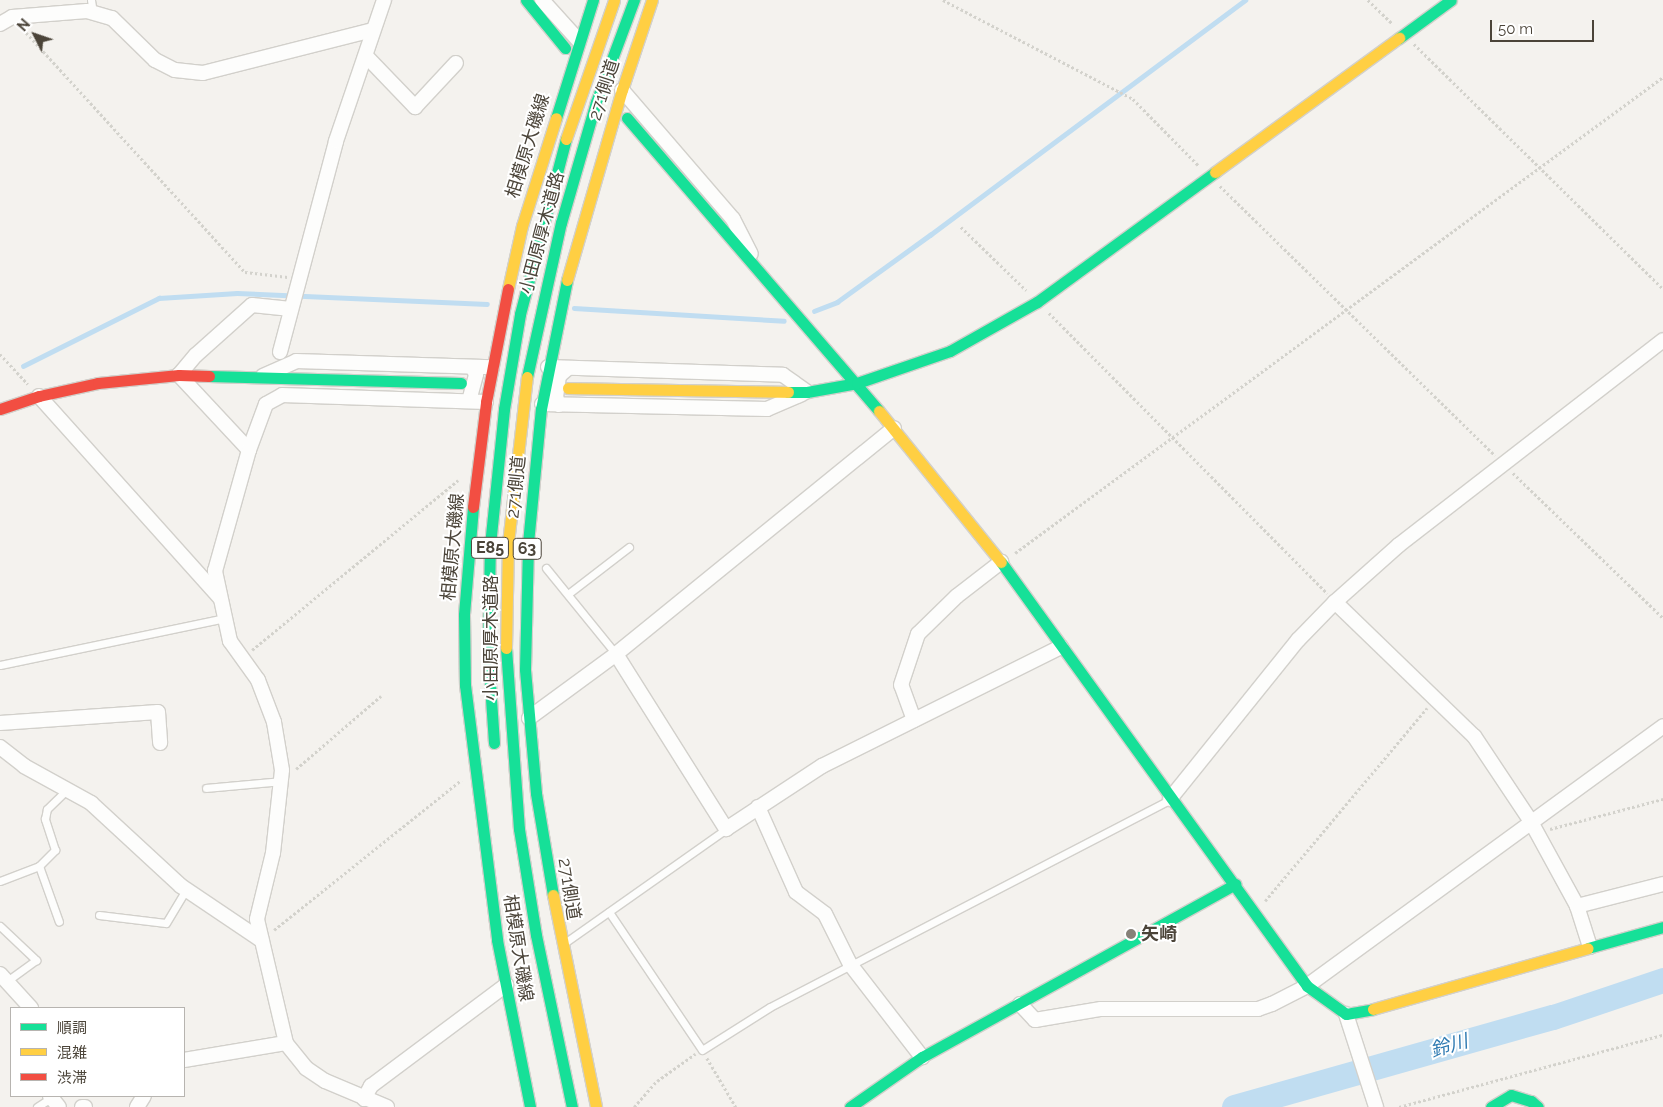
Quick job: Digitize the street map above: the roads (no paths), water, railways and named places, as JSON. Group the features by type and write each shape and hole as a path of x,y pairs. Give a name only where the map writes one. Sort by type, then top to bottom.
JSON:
{"main road":[{"path":"526,0 565,48"},
{"name":"相模原大磯線","path":"530,1107 506,985 465,685 464,615 468,544 486,402 522,226 593,0"},
{"name":"小田原厚木道路","path":"495,754 488,654 490,545 504,409 520,314 543,221 578,98 614,0"},
{"name":"小田原厚木道路","path":"572,1107 536,935 519,829 506,650 508,543 521,414 539,314 561,223 596,102 634,0"},
{"name":"271側道","path":"596,1107 561,946 536,793 529,718 524,608 542,404 548,367 576,246 622,90 652,0"},
{"path":"568,388 808,392 857,382 950,351 1037,302 1451,0"},
{"path":"627,118 857,382 1001,562 1170,799 1256,912 1307,986 1346,1014 1372,1009 1663,927"},
{"path":"0,409 39,396 98,383 179,375 461,384"},
{"path":"850,1107 922,1057 1235,884"},
{"path":"1490,1107 1511,1095 1531,1100 1538,1107"}],"street":[{"path":"280,352 336,141 384,0"},
{"path":"542,0 579,41"},
{"path":"6,20 92,7 112,18 155,60 175,70 203,73 373,30"},
{"path":"366,56 415,107 456,63"},
{"path":"622,90 733,219 761,271"},
{"path":"249,450 179,375 196,355 252,305 292,305"},
{"path":"1170,799 1298,640 1335,602 1399,545 1663,340"},
{"path":"261,378 296,361 492,367"},
{"path":"469,401 476,374 472,367"},
{"path":"548,367 783,375 808,392"},
{"path":"559,404 556,397 559,376 568,368"},
{"path":"542,404 766,409 808,392"},
{"path":"387,1107 364,1100 324,1081 306,1068 286,1043 257,919 273,853 282,781 274,722 258,680 230,641 215,571 249,450 266,404 282,395 486,402"},
{"path":"39,396 221,598"},
{"path":"529,718 616,654 894,428"},
{"path":"914,720 901,685 918,634 956,596 1001,562"},
{"path":"1335,602 1474,736 1530,820 1577,906 1590,947"},
{"path":"616,654 726,829 822,766 1061,647"},
{"path":"0,723 158,712 160,743"},
{"path":"1020,1004 1035,1020 1101,1009 1258,1009 1307,986 1530,820 1663,726"},
{"path":"0,747 24,766 91,803 186,890 261,940"},
{"path":"758,807 788,880 796,892 825,914 850,964 922,1057"},
{"path":"1577,906 1663,884"},
{"path":"3,978 30,1007"},
{"path":"364,1100 371,1086 506,985"},
{"path":"1346,1014 1376,1107"},
{"path":"185,1060 286,1043"}],"lane":[{"path":"568,594 629,547"},
{"path":"546,568 616,654"},
{"path":"0,665 225,618"},
{"path":"206,788 282,781"},
{"path":"0,881 39,866 55,850 45,819 47,809 68,789"},
{"path":"609,912 702,1050 770,1007 850,964 1170,799"},
{"path":"561,946 726,829"},
{"path":"39,866 59,922"},
{"path":"99,914 166,923 186,890"},
{"path":"0,926 36,960 3,978"},
{"path":"38,1107 53,1100"}],"waterway":[{"path":"814,311 837,302 930,235 1245,0"},
{"path":"23,366 159,298 237,293 487,304"},
{"path":"574,308 784,321"},
{"name":"鈴川","path":"1234,1107 1553,1017 1663,980"}],"place":[{"name":"矢崎","path":"1131,934"}]}
